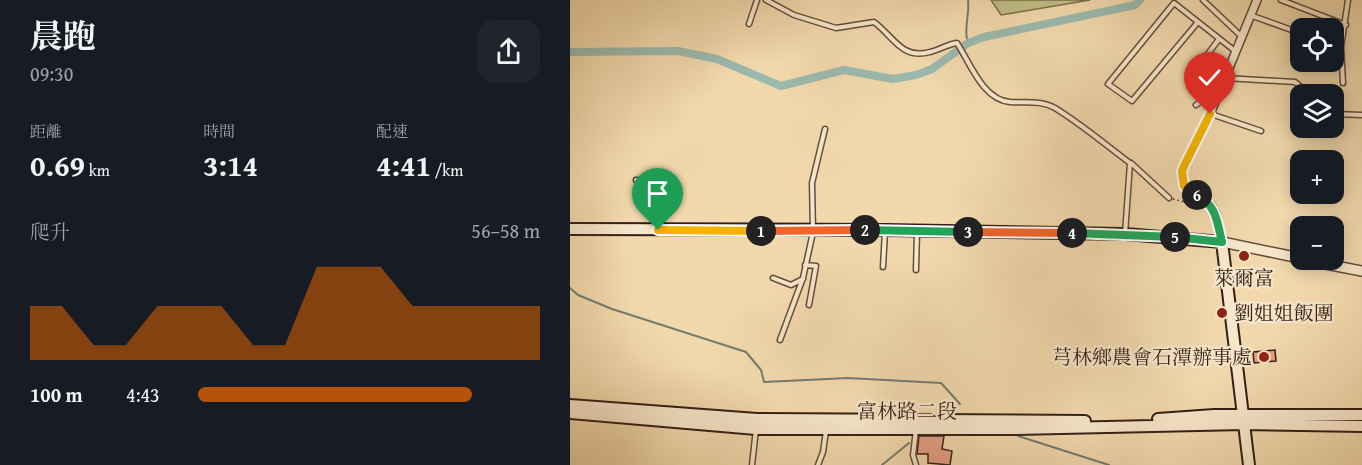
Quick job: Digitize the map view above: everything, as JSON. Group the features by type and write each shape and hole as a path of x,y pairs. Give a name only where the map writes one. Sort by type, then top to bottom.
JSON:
{"main road":[{"path":"570,229 885,230 1125,234 1222,242 1248,463"},
{"name":"富林路二段","path":"570,405 685,419"},
{"name":"富林路二段","path":"570,412 826,429 916,425"},
{"path":"1244,420 1362,416"},
{"path":"1244,420 1362,426"},
{"name":"富林路二段","path":"756,424 953,425 1244,420"}],"street":[{"path":"1257,0 1241,34 1210,114 1182,171 1184,186 1207,200 1216,214 1222,242 1290,256"},
{"path":"1344,268 1362,271"}],"lane":[{"path":"749,24 757,0"},
{"path":"766,0 794,15 836,28 874,22 904,51 912,55 929,53 957,43 994,97 1009,102 1037,102 1054,108 1130,163 1169,198"},
{"path":"1203,0 1241,34"},
{"path":"1281,0 1346,25"},
{"path":"1340,0 1347,2 1344,34"},
{"path":"1198,22 1132,100 1108,84 1174,3 1235,51"},
{"path":"1250,15 1290,29"},
{"path":"1198,66 1219,39"},
{"path":"1342,72 1343,83"},
{"path":"1224,78 1295,82 1297,84"},
{"path":"1196,105 1221,87"},
{"path":"1210,114 1262,131"},
{"path":"1344,114 1362,115"},
{"path":"780,340 803,278 813,231 812,183 825,129"},
{"path":"1125,234 1130,163"},
{"path":"636,180 661,182 658,230"},
{"path":"883,267 885,230"},
{"path":"916,270 917,231"},
{"path":"805,266 816,266 809,305"},
{"path":"773,278 791,285 803,278"},
{"path":"752,465 756,424"},
{"path":"916,425 913,455 916,465"},
{"path":"818,465 823,452 826,429"}],"path":[{"path":"1169,198 1188,203 1207,200"}],"shaded area":[{"path":"991,0 1090,0 1001,15"}],"building":[{"name":"芎林鄉農會石潭辦事處","path":"1275,350 1276,361 1254,363 1253,352"},
{"path":"919,436 944,436 942,449 952,451 950,465 928,463 928,454 917,454"}],"waterway":[{"path":"968,0 966,33 968,43"},
{"path":"570,52 678,51 717,59 781,86 844,70 893,79 916,75 932,69 968,43 984,37 1135,5 1140,0"},
{"path":"570,288 578,295 612,309 746,352 761,370 764,382 848,378 941,383 960,404"},
{"path":"1018,436 1109,465"},
{"path":"882,465 909,443"}],"place":[{"name":"萊爾富","path":"1244,256"},
{"name":"劉姐姐飯團","path":"1222,313"},
{"name":"芎林鄉農會石潭辦事處","path":"1264,357"}],"route":[{"path":"658,230 885,230 1125,234 1222,242 1216,214 1211,205 1184,186 1182,180 1182,171 1210,114"}]}
